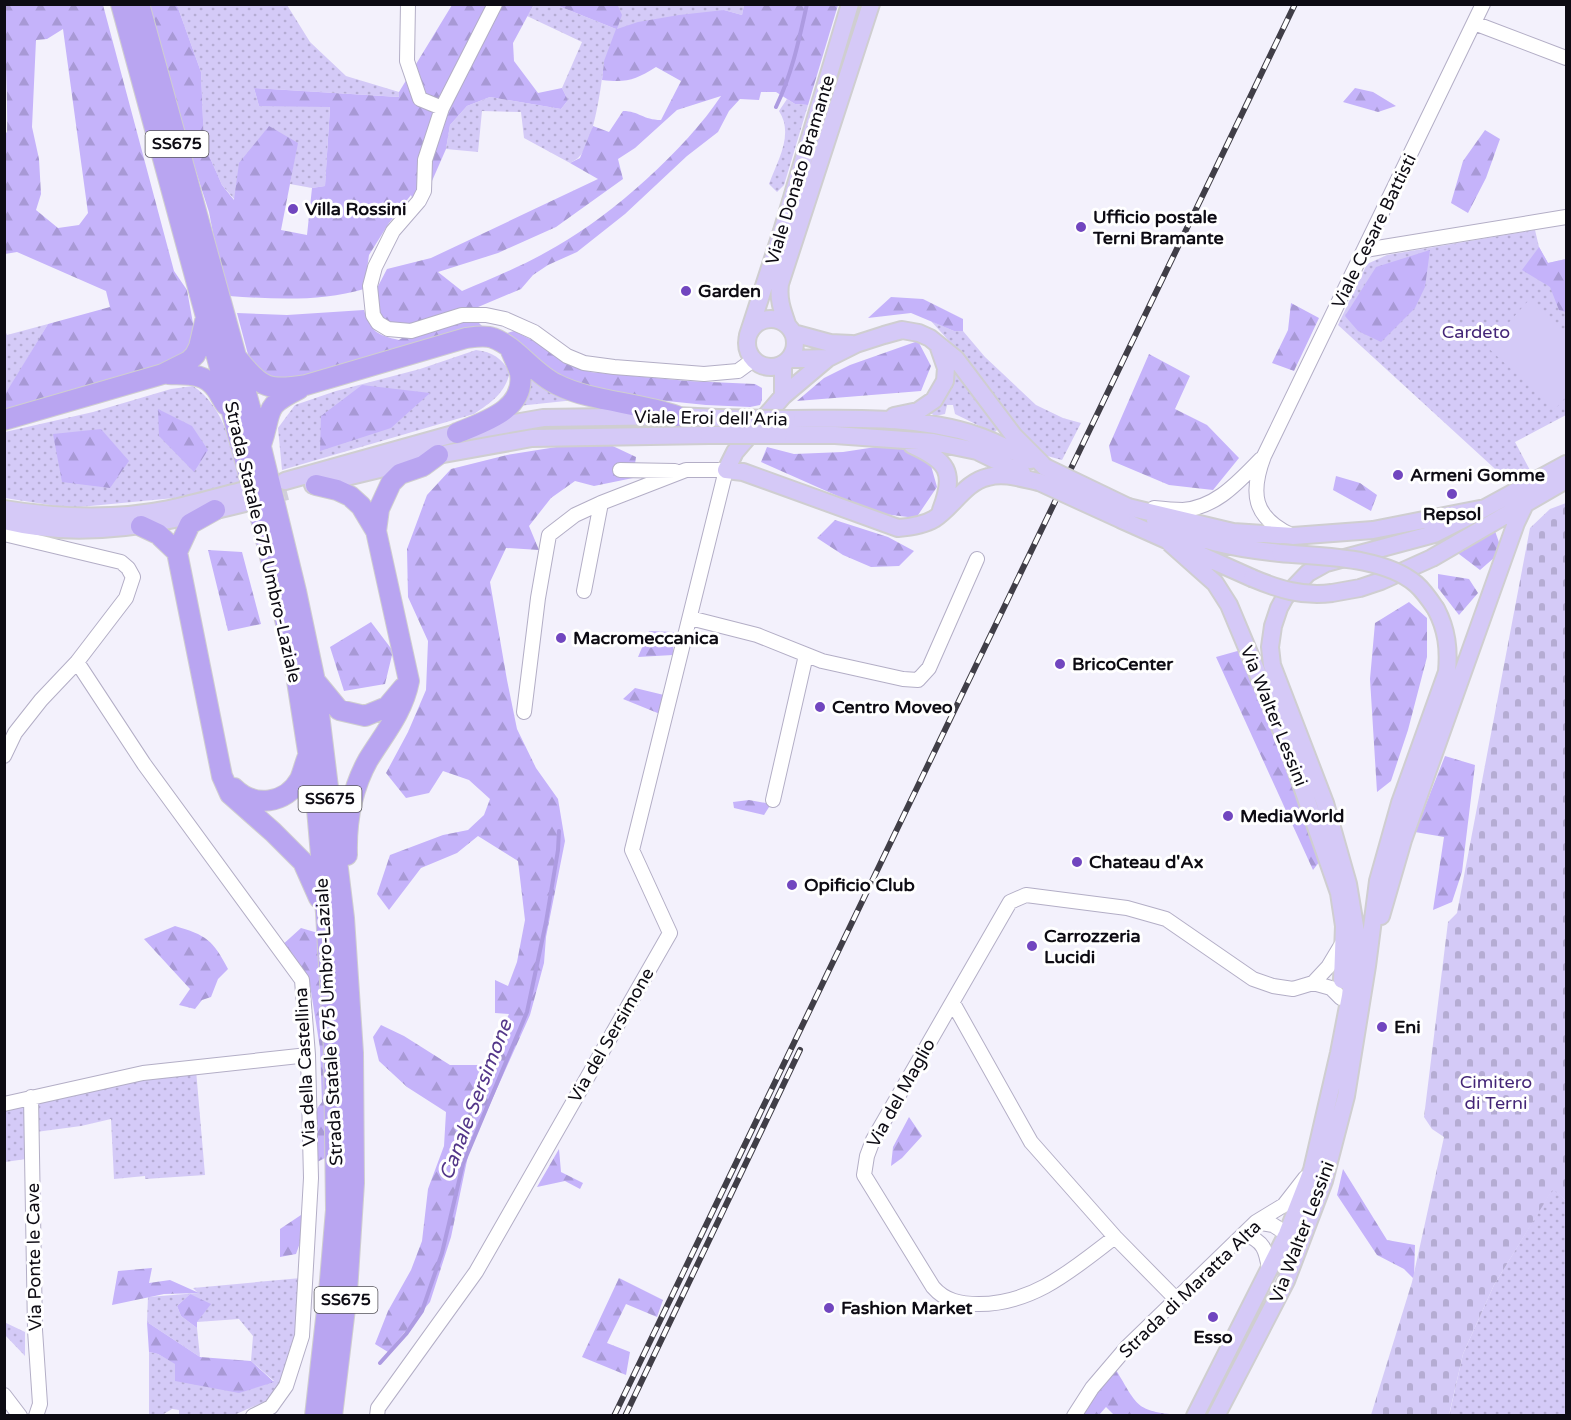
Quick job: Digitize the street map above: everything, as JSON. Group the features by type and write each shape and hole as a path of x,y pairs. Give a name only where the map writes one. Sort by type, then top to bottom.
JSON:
{"highway":[{"name":"Strada Statale 675 Umbro-Laziale","path":"121,4 207,283"},
{"name":"Strada Statale 675 Umbro-Laziale","path":"139,4 215,316 232,411 292,649 335,915 353,1053 354,1183 347,1292 333,1416"},
{"name":"Strada Statale 675 Umbro-Laziale","path":"215,316 235,355 261,447 315,681 335,915 336,1210 315,1416"},
{"path":"4,420 163,374 189,361 195,355 215,316"},
{"path":"235,355 252,376 268,387 284,388 306,385 466,338 491,338 510,349 536,372 574,392 655,408 676,416"},
{"path":"457,434 507,409 516,399 521,386 519,371 510,349"},
{"path":"163,374 189,374 207,380 232,411"},
{"path":"261,447 267,417 273,404 306,385"},
{"path":"376,531 379,509 391,483 400,474 423,466 438,455"},
{"path":"141,526 158,534 177,552 222,776 230,794 303,862 335,915 348,893 346,836 353,794 368,761 389,729 405,698 409,681 376,531 361,506 350,496 316,484"},
{"path":"177,552 190,524 215,510"},
{"path":"315,681 339,710 365,716 387,707 409,681"},
{"path":"222,776 237,792 254,801 268,801 281,797 292,789 301,777 308,753"}],"main road":[{"name":"Viale Donato Bramante","path":"770,410 774,397 773,388 747,348 748,335 782,231 850,4"},
{"name":"Viale Donato Bramante","path":"783,396 786,362 795,346 781,308 780,284 871,4"},
{"path":"748,335 757,322 772,318 790,328 830,343 856,344"},
{"path":"902,330 919,333 938,344 956,359 1042,475 989,476 977,481 934,519 912,527 898,528 743,472 726,470 735,452 770,410 828,358 856,344 902,330"},
{"path":"879,419 918,411 934,400 945,381 946,368 938,344"},
{"path":"757,363 768,368 786,362 828,358"},
{"name":"Viale Eroi dell'Aria","path":"1042,475 1004,446 976,435 879,419 676,416 543,418 457,434 286,487 316,484 484,445 532,438 835,435 933,442 977,451 1042,475 1125,514"},
{"path":"900,440 934,455 946,469 949,490 940,513"},
{"name":"Via Walter Lessini","path":"1195,1416 1287,1234 1312,1170 1339,1053 1350,996 1357,938 1348,884 1325,803 1272,665 1270,648 1273,626 1285,597 1308,573 1326,564 1434,534 1566,464"},
{"path":"1125,514 1177,525 1252,578 1296,593 1318,595 1360,588 1432,558 1566,480"},
{"path":"4,509 70,517 116,516 243,497 215,510 141,526 84,530 44,529 4,521"},
{"name":"Via Walter Lessini","path":"1367,966 1403,840 1516,523 1526,502"},
{"path":"1125,514 1177,525 1293,536 1373,530 1485,508"},
{"name":"Via Walter Lessini","path":"1177,525 1205,541 1238,549 1348,559 1391,569 1416,584 1436,609 1447,635 1449,653 1447,672 1400,803 1378,881 1346,1096 1324,1181 1286,1281 1216,1416"},
{"name":"Via Walter Lessini","path":"1177,525 1229,605 1288,746 1339,893 1344,926 1339,1053"}],"street":[{"path":"408,4 407,61 420,99 442,108"},
{"path":"495,4 442,108 425,160 424,191 419,201 393,231 375,267 370,286 373,315 378,323 388,329 411,331 462,315 486,315 505,319 534,332 567,356 584,363 704,374 738,371 757,363"},
{"name":"Viale Cesare Battisti","path":"1293,536 1272,524 1258,504 1257,476 1264,456 1483,4"},
{"path":"1474,23 1566,58"},
{"path":"1365,250 1566,217"},
{"path":"1376,228 1389,238 1403,244"},
{"name":"Viale Cesare Battisti","path":"1177,525 1227,493 1264,456"},
{"path":"620,470 683,472 726,470"},
{"name":"Via del Sersimone","path":"377,1416 378,1408 476,1272 670,933 632,850 726,470"},
{"path":"524,712 538,598 549,535 575,515 683,472"},
{"path":"585,591 601,503"},
{"path":"4,534 120,562 128,568 133,577 126,598 77,662 40,700 15,733 4,756"},
{"path":"690,618 757,635 822,661 903,679 918,680 929,668 977,559"},
{"path":"773,800 806,655"},
{"name":"Via della Castellina","path":"77,662 144,764 302,980 308,1055 310,1178 302,1336 286,1386 271,1407 253,1416"},
{"name":"Via del Maglio","path":"1114,1237 1065,1275 1025,1297 1011,1301 964,1304 946,1298 933,1287 864,1175 867,1156 873,1140 1010,902 1026,895 1127,908 1166,919 1253,979 1273,986 1293,989 1313,983"},
{"path":"1341,998 1331,988 1313,983 1328,967 1343,942"},
{"path":"953,1002 1031,1142 1114,1237 1176,1299"},
{"path":"4,1104 143,1073 308,1055"},
{"name":"Via Ponte le Cave","path":"31,1097 35,1330 40,1404 36,1416"},
{"name":"Strada di Maratta Alta","path":"1074,1416 1092,1388 1127,1347 1256,1222 1284,1204 1312,1170"},
{"path":"1256,1222 1273,1225 1287,1234 1289,1246 1286,1281"},
{"path":"1244,1234 1258,1239 1266,1253 1269,1269"},
{"path":"4,1395 20,1416"}],"green space":[{"path":"534,4 513,43 514,61 538,93 562,88 568,100 561,109 490,97 467,106 450,125 446,149 418,213 411,195 389,223 369,255 364,289 314,298 229,296 217,254 209,212 153,38 145,5 177,5 201,72 204,144 222,185 234,200 239,163 269,126 298,143 281,230 307,235 312,188 325,186 330,107 259,106 254,88 399,97 399,92 452,5"},
{"path":"5,5 103,5 174,271 187,290 194,329 188,349 179,358 154,368 5,410 4,396 48,324 110,307 106,291 17,252 5,254 4,135 7,132 7,116","holes":["63,29 88,213 79,225 58,228 36,210 41,194 39,159 32,127 36,40 47,39"]},
{"path":"177,5 287,5 310,42 346,76 399,92 400,97 254,88 259,106 330,106 325,186 312,188 290,184 297,143 235,200 222,185 204,144 201,72"},
{"path":"534,5 556,5 616,29 618,7 614,5 744,5 742,15 724,10 604,61 589,140 584,151 570,163 524,138 521,112 482,111 478,152 446,149 450,125 467,106 490,97 561,109 568,100 562,88 582,42 527,16"},
{"path":"556,5 618,6 622,15 617,29 638,22 679,15 724,10 742,15 744,5 838,5 808,105 795,104 776,92 761,92 759,100 740,99 729,111 718,132 687,156 625,214 577,252 548,265 533,275 521,289 471,310 473,317 483,327 292,379 269,379 250,362 237,313 287,315 364,310 372,328 380,334 399,340 405,336 403,332 396,324 382,320 375,292 387,269 431,258 598,179 570,163 580,158 593,126 609,132 623,111 661,120 681,81 656,67 630,79 602,80 604,61 616,29","holes":["721,96 706,116 647,179 601,217 557,246 462,291 438,272 498,253 556,227 623,179 618,159 635,148 677,110"]},
{"path":"1355,88 1373,92 1396,106 1378,112 1343,102"},
{"path":"787,99 795,104 808,105 784,185 777,192 769,184 785,138 783,120 779,111"},
{"path":"1485,130 1500,139 1486,178 1468,213 1451,203 1463,161"},
{"name":"Cardeto","path":"1535,230 1539,247 1548,263 1566,259 1566,415 1515,442 1531,472 1505,478 1338,325 1367,264 1387,255"},
{"path":"1539,247 1548,263 1566,259 1566,312 1559,310 1550,287 1522,270"},
{"path":"1430,250 1425,287 1415,308 1381,342 1358,331 1345,316 1376,267"},
{"path":"891,297 923,299 963,319 963,331 954,331 911,313 868,318"},
{"path":"1529,300 1566,334 1566,397 1555,409 1487,347"},
{"path":"1291,303 1319,318 1294,371 1272,363 1288,330"},
{"path":"931,321 954,331 963,331 985,357 1036,405 1063,418 1081,423 1062,460 1040,454 1005,418 957,350"},
{"path":"48,324 5,396 4,328 7,335"},
{"path":"514,331 542,345 562,360 590,372 688,381 755,384 762,388 762,400 760,405 750,407 706,405 618,396 573,387 507,333"},
{"path":"918,341 931,366 921,391 797,401 824,378 850,365"},
{"path":"476,350 496,356 510,372 505,386 497,396 474,414 282,470 278,428 295,405 336,391 420,369"},
{"path":"1149,354 1190,376 1175,409 1207,425 1239,458 1213,490 1169,485 1112,461 1109,446"},
{"path":"956,368 1000,427 994,433 955,414 953,405 947,405 945,414 935,416 927,411 952,369"},
{"path":"530,377 575,400 518,406 528,394"},
{"path":"362,385 430,393 391,428 320,451 321,416"},
{"path":"193,386 213,405 220,416 242,482 185,497 69,508 5,498 5,432 93,412 171,389"},
{"path":"158,409 192,426 208,450 194,472 159,436"},
{"path":"101,429 129,461 110,488 62,482 53,434"},
{"path":"600,440 636,457 633,478 594,486 575,481 551,498 529,526 539,550 506,548 490,582 517,729 536,768 558,799 565,841 546,937 544,963 530,1015 469,1151 451,1237 430,1302 388,1352 375,1344 388,1311 411,1270 422,1241 428,1189 444,1146 446,1112 407,1087 379,1061 373,1037 381,1025 404,1036 450,1065 485,1065 509,1014 495,1013 495,980 508,986 517,962 525,920 518,861 478,836 457,853 421,868 389,910 377,894 390,855 443,835 468,830 484,815 490,799 469,780 443,771 429,793 406,798 386,773 408,732 426,690 428,641 408,597 407,549 427,495 451,469 507,455"},
{"path":"889,445 930,462 937,487 916,518 876,513 761,462 767,447 794,454 843,452"},
{"path":"1336,476 1360,483 1377,495 1371,511 1333,490"},
{"name":"Cimitero di Terni","path":"1566,503 1566,1201 1553,1189 1494,1285 1463,1354 1449,1415 1371,1415 1412,1282 1444,1137 1432,1129 1424,1117 1448,922 1457,913 1530,528 1550,509"},
{"path":"835,520 888,537 914,551 899,566 871,567 843,555 817,538"},
{"path":"1495,531 1502,551 1480,570 1455,551"},
{"path":"208,550 242,552 261,624 228,631"},
{"path":"1438,574 1469,579 1478,593 1459,615 1438,588"},
{"path":"1409,602 1427,618 1427,657 1408,730 1391,781 1377,792 1370,679 1375,623"},
{"path":"371,622 393,651 385,684 344,691 330,647"},
{"path":"649,631 674,632 673,655 638,657"},
{"path":"1241,650 1320,861 1313,870 1216,657"},
{"path":"635,688 664,695 660,714 623,699"},
{"path":"1445,756 1475,765 1462,872 1452,902 1433,910 1444,837 1415,832"},
{"path":"749,800 771,804 764,815 734,808 733,802"},
{"path":"175,926 194,932 207,940 218,951 228,969 218,979 211,997 202,1000 195,1009 179,1005 190,989 144,939"},
{"path":"301,928 318,933 324,984 329,1156 313,1164 312,1115 322,1102 320,1048 310,985 280,947"},
{"path":"196,1070 205,1175 114,1179 111,1119 36,1132 35,1099"},
{"path":"24,1106 26,1159 5,1162 4,1110"},
{"path":"909,1117 922,1136 902,1158 891,1166 893,1147"},
{"path":"559,1149 561,1172 583,1183 580,1189 565,1181 537,1187"},
{"path":"1343,1169 1387,1240 1415,1245 1414,1279 1404,1269 1377,1255 1337,1195"},
{"path":"1553,1188 1566,1201 1566,1415 1449,1416 1463,1354 1494,1285"},
{"path":"304,1213 306,1226 296,1254 280,1257 280,1229"},
{"path":"152,1268 149,1283 170,1280 199,1293 164,1294 112,1305 118,1271"},
{"path":"301,1278 294,1342 281,1385 268,1400 234,1415 179,1415 179,1410 172,1409 162,1415 149,1415 149,1352 158,1354 176,1364 175,1381 274,1381 251,1361 253,1336 239,1319 197,1322 190,1294 177,1306 181,1316 197,1328 200,1357 147,1322 148,1297 198,1293 193,1288"},
{"path":"619,1278 663,1300 657,1317 626,1304 607,1343 630,1352 626,1375 582,1357"},
{"path":"190,1294 211,1304 197,1322 197,1328 181,1316 177,1306"},
{"path":"4,1322 25,1332 25,1356 5,1335"},
{"path":"147,1322 200,1357 251,1361 274,1382 239,1393 175,1381 175,1364 158,1354 149,1352"},
{"path":"1116,1370 1139,1404 1154,1411 1179,1415 1114,1415 1106,1407 1099,1415 1083,1416 1101,1387"}],"waterway":[{"name":"Canale Sersimone","path":"776,107 791,69 807,4"},
{"name":"Canale Sersimone","path":"380,1363 406,1334 422,1311 442,1253 463,1164 527,1012 546,922 559,831"}],"tunnel":[{"path":"260,499 287,492"}],"railway":[{"path":"614,1416 1295,4"},
{"path":"625,1416 800,1050"}],"place":[{"name":"Villa Rossini","path":"293,209"},
{"name":"Ufficio postale Terni Bramante","path":"1081,227"},
{"name":"Garden","path":"686,291"},
{"name":"Armeni Gomme","path":"1398,475"},
{"name":"Repsol","path":"1452,494"},
{"name":"Macromeccanica","path":"561,638"},
{"name":"BricoCenter","path":"1060,664"},
{"name":"Centro Moveo","path":"820,707"},
{"name":"MediaWorld","path":"1228,816"},
{"name":"Chateau d'Ax","path":"1077,862"},
{"name":"Opificio Club","path":"792,885"},
{"name":"Carrozzeria Lucidi","path":"1032,946"},
{"name":"Eni","path":"1382,1027"},
{"name":"Fashion Market","path":"829,1308"},
{"name":"Esso","path":"1213,1317"}]}
